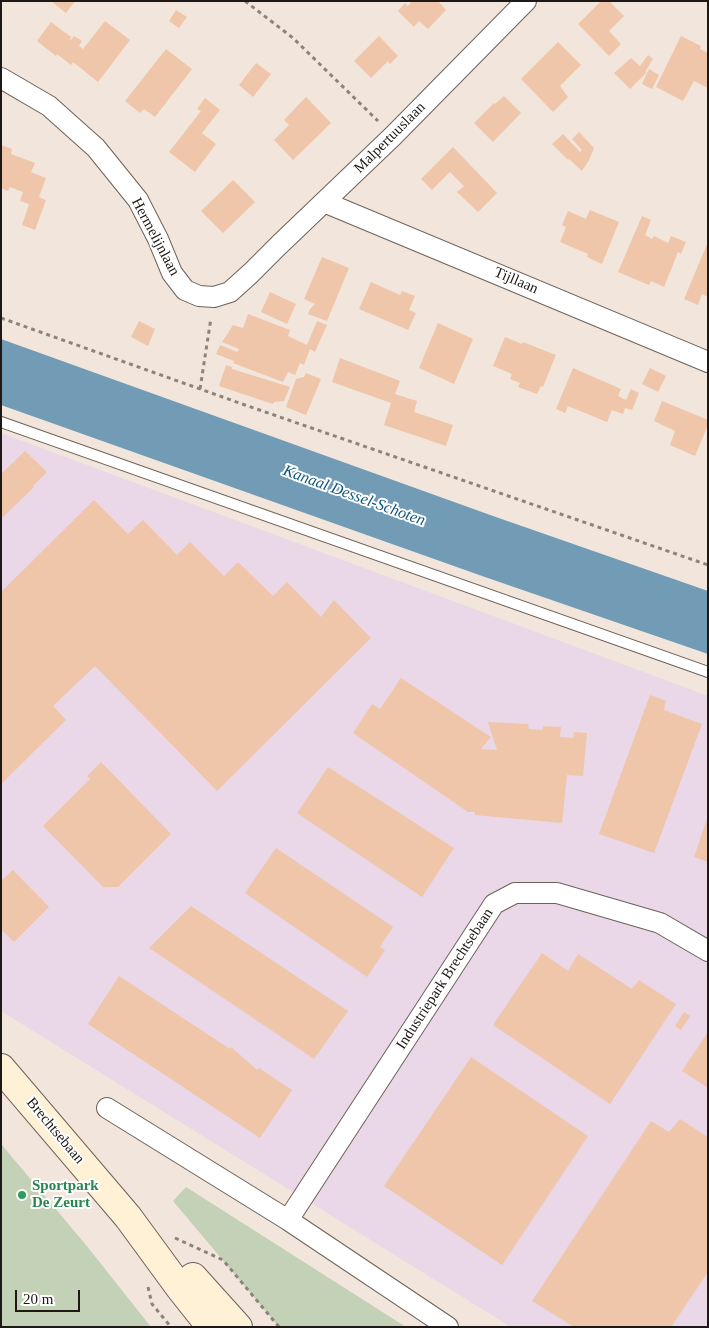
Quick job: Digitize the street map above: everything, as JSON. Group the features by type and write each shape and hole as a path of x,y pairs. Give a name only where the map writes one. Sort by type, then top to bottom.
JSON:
{"main road":[{"name":"Brechtsebaan","path":"1,1068 128,1217 211,1327"},
{"name":"Brechtsebaan","path":"128,1217 194,1277 238,1327"}],"street":[{"name":"Malpertuuslaan","path":"214,297 230,292 251,273 393,136 526,1"},
{"name":"Hermelijnlaan","path":"1,78 49,106 96,148 138,200 172,272 185,290 199,296 214,297"},
{"name":"Tijllaan","path":"324,202 708,362"},
{"name":"Industriepark Brechtsebaan","path":"288,1220 494,904 515,893 557,893 660,923 708,951"},
{"path":"107,1108 288,1220 448,1327"}],"lane":[{"path":"1,422 708,672"}],"path":[{"path":"244,1 293,38 393,136"},
{"path":"200,389 214,297"},
{"path":"1,318 708,565"}],"shaded area":[{"path":"1,433 708,696 708,1327 511,1327 1,1011"}],"green space":[{"name":"Sportpark De Zeurt","path":"1,1144 86,1245 151,1327 1,1327"},
{"path":"186,1187 406,1327 279,1327 173,1201"}],"water":[{"name":"Kanaal Dessel-Schoten","path":"1,339 493,516 708,591 708,654 482,576 1,405"}],"building":[{"path":"51,1 75,1 66,13"},
{"path":"412,1 438,1 446,10 428,29 419,21 414,27 398,11 405,3 408,6"},
{"path":"601,1 613,1 611,3 624,16 609,31 621,44 609,56 578,24"},
{"path":"176,10 187,17 179,28 169,21"},
{"path":"105,21 130,40 98,82 73,62 71,65 37,41 51,22 71,37 71,40 74,36 82,41 79,46 83,49"},
{"path":"379,36 398,56 390,64 388,61 371,78 354,61"},
{"path":"681,36 701,46 700,49 708,53 708,88 694,81 683,101 656,87"},
{"path":"558,42 581,65 560,86 568,97 553,112 521,79"},
{"path":"166,49 192,69 155,117 144,109 140,113 125,101"},
{"path":"648,55 653,59 646,73 630,89 614,73 631,58 640,66"},
{"path":"256,63 271,74 253,97 239,85"},
{"path":"649,69 659,75 652,89 642,84"},
{"path":"504,96 521,113 493,142 474,123"},
{"path":"306,97 331,123 293,160 274,140 289,125 284,120"},
{"path":"205,98 220,110 202,133 216,144 195,172 169,152 201,111 197,109"},
{"path":"579,132 594,148 582,171 552,144 563,134 580,152 582,150 572,139"},
{"path":"1,145 12,149 11,154 35,163 31,172 46,178 39,197 46,200 35,230 22,225 29,204 20,201 23,192 10,187 8,191 1,188"},
{"path":"453,147 497,193 478,212 457,192 464,186 450,172 432,190 421,179"},
{"path":"233,180 255,202 223,233 201,211"},
{"path":"590,210 619,222 602,264 587,257 588,254 560,242 566,227 562,225 568,211 586,219"},
{"path":"642,216 651,220 645,235 652,239 654,236 668,243 671,236 686,242 681,254 678,252 664,287 651,281 649,285 618,272"},
{"path":"708,242 708,297 702,294 698,305 684,299"},
{"path":"322,257 349,268 327,321 308,314 315,304 304,299"},
{"path":"371,282 400,295 402,291 415,296 409,310 416,313 408,330 359,309"},
{"path":"270,292 296,304 287,324 261,312"},
{"path":"248,314 290,330 288,336 307,345 317,321 327,325 315,352 310,349 304,365 300,363 295,375 288,372 283,382 233,363 234,361 216,354 220,345 237,352 239,349 222,342 233,325 243,328"},
{"path":"139,321 155,329 148,346 131,337"},
{"path":"438,323 473,339 454,384 419,368"},
{"path":"505,337 556,355 543,387 541,386 537,394 518,387 520,383 510,379 512,374 493,366"},
{"path":"340,358 400,381 395,394 417,401 414,412 453,425 446,446 384,425 391,403 332,382"},
{"path":"226,365 232,367 232,369 290,387 284,401 274,402 273,404 219,386"},
{"path":"573,368 621,389 618,396 626,400 631,389 639,393 632,410 625,408 623,414 612,410 607,422 568,406 565,413 556,409"},
{"path":"650,368 666,376 658,392 642,384"},
{"path":"306,373 321,379 306,415 286,407 296,379 304,377"},
{"path":"662,401 708,420 708,425 695,456 670,445 675,431 654,421"},
{"path":"25,451 47,472 1,519 1,474"},
{"path":"94,500 128,534 143,520 177,555 190,542 224,576 238,562 273,596 287,582 321,617 334,600 371,638 217,791 95,666 53,706 66,720 1,784 1,592"},
{"path":"401,678 491,737 481,749 497,750 488,722 528,724 529,729 543,730 543,726 561,727 560,737 573,738 574,732 587,733 583,776 567,775 562,823 475,815 475,812 468,812 353,733 372,704 380,709"},
{"path":"650,695 666,701 664,710 702,724 654,853 599,834"},
{"path":"101,762 171,834 118,887 103,887 43,826 90,779 87,776"},
{"path":"328,767 454,848 422,897 297,813"},
{"path":"708,819 708,862 694,857"},
{"path":"276,848 393,927 380,947 385,950 367,977 245,893"},
{"path":"13,870 49,907 14,942 1,929 1,881"},
{"path":"191,906 348,1011 314,1059 149,948"},
{"path":"542,953 568,971 578,954 632,989 639,980 676,1004 610,1104 493,1025"},
{"path":"119,976 230,1049 231,1047 257,1070 259,1068 292,1090 260,1138 88,1024"},
{"path":"684,1012 690,1016 681,1030 675,1026"},
{"path":"708,1032 708,1088 682,1071"},
{"path":"471,1057 588,1136 502,1265 384,1186"},
{"path":"680,1119 708,1137 708,1272 671,1327 574,1327 532,1301 651,1121 669,1132"}],"place":[{"name":"Sportpark De Zeurt","path":"22,1195"}]}
